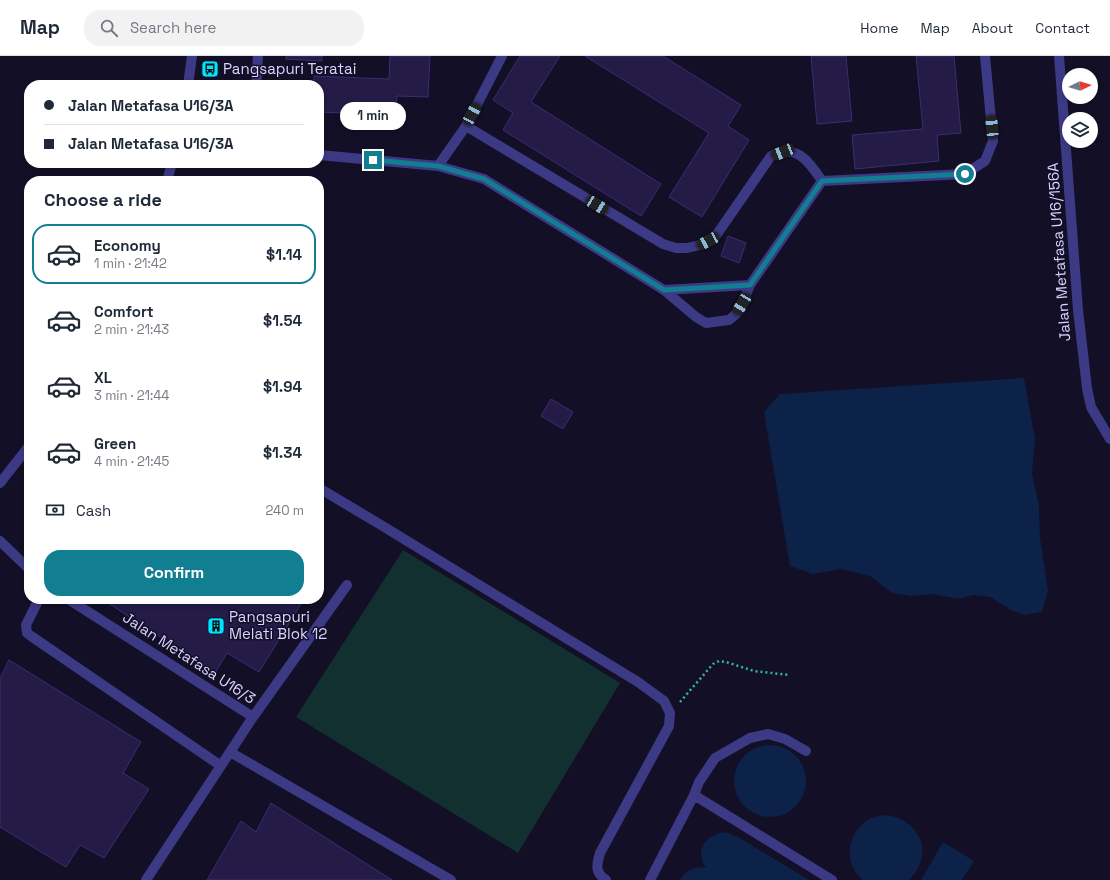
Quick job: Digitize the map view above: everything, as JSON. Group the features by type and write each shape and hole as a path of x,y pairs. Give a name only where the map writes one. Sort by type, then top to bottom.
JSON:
{"street":[{"path":"189,80 192,56"},
{"path":"256,80 258,56"},
{"path":"438,166 466,126 502,56"},
{"path":"822,181 965,174 985,161 993,141 985,56"},
{"name":"Jalan Metafasa U16/156A","path":"1059,56 1078,310 1087,388 1091,407 1110,439"},
{"path":"466,126 662,244 676,248 687,248 700,245 715,237 771,156 783,152 791,152 805,158 822,181"},
{"path":"324,155 438,166 484,179 664,290 696,317 706,323 729,320 736,314 750,285 822,181"},
{"path":"664,290 750,285"},
{"path":"0,483 24,452"},
{"path":"324,491 638,682 664,701 670,713 669,726 600,853 597,867 600,877 606,880"},
{"path":"0,541 24,564"},
{"name":"Jalan Metafasa U16/3","path":"146,880 253,717 347,585"},
{"path":"36,604 26,625 28,633 31,636 221,766"},
{"name":"Jalan Metafasa U16/3","path":"76,604 253,717"},
{"path":"650,880 694,795 699,782 715,758 750,738 768,734 785,739 806,751"},
{"path":"230,752 451,880"},
{"path":"694,795 832,880"}],"path":[{"path":"670,713 713,664 719,661 754,671 789,675"}],"green space":[{"path":"403,550 620,683 518,853 296,717"}],"water":[{"path":"1024,378 1035,439 1032,473 1039,506 1040,538 1048,591 1042,612 1025,615 1011,610 990,597 973,595 958,599 932,594 912,596 892,593 870,576 841,569 813,574 790,566 764,412 780,394"},
{"path":"763,745 777,745 784,747 796,755 804,767 806,781 804,795 796,807 784,815 777,817 763,817 756,815 744,807 736,795 734,788 734,774 736,767 744,755 756,747"},
{"path":"886,815 898,818 916,831 922,849 921,860 917,870 909,880 863,880 857,874 850,859 851,843 854,835 867,820"},
{"path":"726,832 738,837 809,880 680,880 688,871 695,868 706,868 701,854 704,844 711,837"},
{"path":"943,842 974,861 962,880 921,880"}],"building":[{"path":"286,56 322,56 322,61 286,59"},
{"path":"390,56 430,56 428,97 397,96 396,115 324,112 324,80 314,80 314,76 389,79"},
{"path":"520,56 560,56 531,102 661,184 641,216 503,130 513,113 493,100"},
{"path":"585,56 663,56 741,105 728,126 749,140 702,217 669,197 709,133"},
{"path":"811,56 846,56 852,121 817,124"},
{"path":"916,56 954,56 961,133 937,135 939,161 855,169 852,135 923,129"},
{"path":"728,236 746,243 739,263 721,256"},
{"path":"551,399 573,412 563,429 541,416"},
{"name":"Pangsapuri Melati Blok 12","path":"110,604 301,604 259,672 227,653 215,673"},
{"path":"9,660 141,742 123,773 149,789 104,858 80,845 66,867 0,827 0,679"},
{"path":"271,803 392,880 207,880 241,821 256,832"}],"place":[{"name":"Pangsapuri Teratai","path":"210,69"},
{"name":"Pangsapuri Melati Blok 12","path":"216,626"}],"route":[{"path":"373,160 438,166 484,179 664,290 750,285 822,181 965,174"}]}
